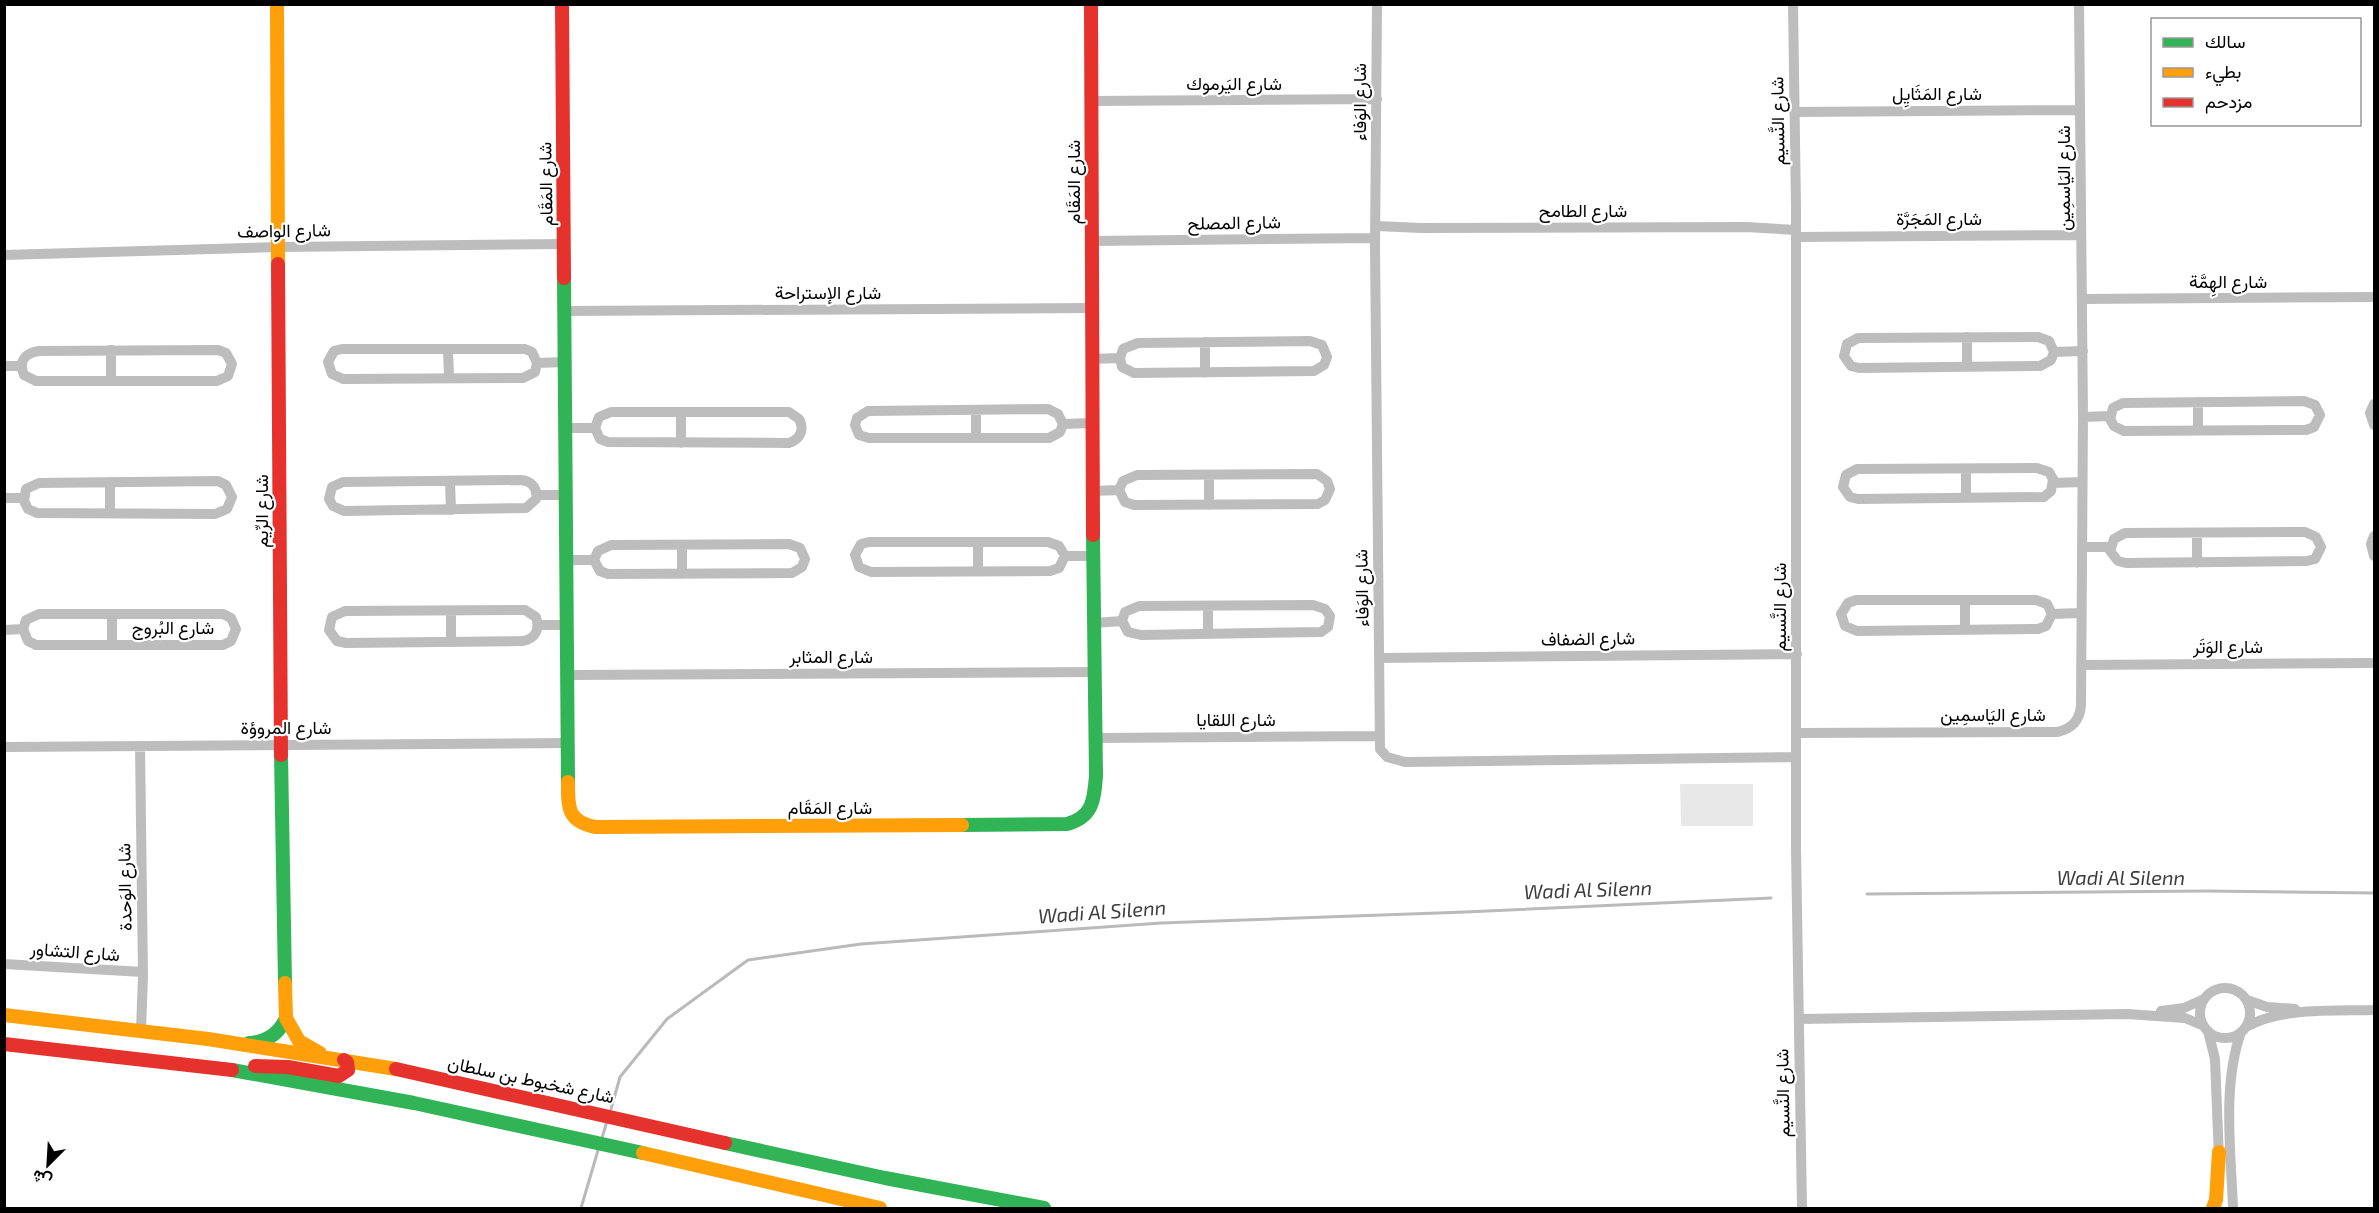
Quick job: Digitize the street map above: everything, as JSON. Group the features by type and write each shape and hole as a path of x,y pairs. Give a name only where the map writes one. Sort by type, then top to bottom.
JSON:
{"street":[{"name":"شارع الرِّيم","path":"277,4 281,745 286,1018"},
{"name":"شارع المَقَام","path":"562,4 568,808 576,820 590,827 1073,823 1083,819 1091,811 1094,798 1095,738 1091,359 1091,4"},
{"name":"شارع الوَفاء","path":"1377,4 1378,736"},
{"name":"شارع النَّسيم","path":"1793,4 1796,230 1796,757 1802,1209"},
{"name":"شارع اليَاسمِين","path":"1797,733 2064,730 2075,723 2081,711 2083,351 2079,4"},
{"name":"شارع اليَرموك","path":"1092,101 1377,99"},
{"name":"شارع المَثَايِل","path":"1794,111 2080,110"},
{"name":"شارع الطامح","path":"1376,232 1420,228 1746,227 1762,224 1796,230"},
{"name":"شارع المَجَرَّة","path":"1796,230 2081,235"},
{"name":"شارع المصلح","path":"1092,241 1376,232"},
{"name":"شارع الواصف","path":"4,255 279,247 564,244"},
{"name":"شارع الهِمَّة","path":"2082,299 2374,297"},
{"name":"شارع الإستراحة","path":"565,311 1091,308"},
{"path":"1967,337 1967,367"},
{"path":"2038,337 2049,341 2054,352 2051,360 2044,366 1855,368 1847,363 1843,351 1847,344 1858,338 2038,337"},
{"path":"1310,341 1322,345 1327,357 1324,364 1314,371 1205,373 1134,373 1126,370 1120,358 1123,349 1132,344 1310,341"},
{"path":"1205,342 1205,373"},
{"path":"342,349 525,349 532,352 537,363 535,372 527,377 339,378 332,374 327,362 334,351 342,349"},
{"path":"448,349 449,378"},
{"path":"111,350 111,381"},
{"path":"111,350 218,350 226,353 232,364 228,376 217,381 31,381 24,375 21,366 25,357 33,352 111,350"},
{"path":"2054,352 2083,351"},
{"path":"1091,359 1120,358"},
{"path":"537,363 565,362"},
{"path":"4,366 21,366"},
{"path":"2304,401 2315,405 2320,415 2314,427 2306,430 2120,430 2114,426 2110,416 2113,408 2119,404 2198,402 2304,401"},
{"path":"2198,402 2198,430"},
{"path":"2374,404 2370,413 2374,425"},
{"path":"1048,409 1058,414 1063,424 1060,432 1054,437 976,438 865,438 859,435 855,425 857,418 868,411 1048,409"},
{"path":"976,410 976,438"},
{"path":"681,412 681,443"},
{"path":"681,412 789,412 797,416 802,426 799,437 789,443 608,442 600,439 595,428 597,420 606,413 681,412"},
{"path":"2083,417 2110,416"},
{"path":"1063,424 1092,423"},
{"path":"566,428 595,428"},
{"path":"2037,468 2049,472 2053,483 2051,491 2044,497 1858,499 1847,494 1843,482 1849,472 1857,469 2037,468"},
{"path":"1966,469 1966,498"},
{"path":"1317,474 1327,481 1330,489 1325,500 1318,504 1209,505 1134,505 1125,502 1119,490 1123,481 1131,476 1317,474"},
{"path":"1209,475 1209,505"},
{"path":"218,481 226,485 232,496 227,509 220,513 37,513 28,509 23,498 26,489 34,483 111,482 218,481"},
{"path":"450,481 451,510"},
{"path":"526,481 534,486 537,495 534,503 526,508 340,510 333,506 329,495 335,484 343,482 526,481"},
{"path":"110,513 111,482"},
{"path":"2053,483 2082,482"},
{"path":"1093,491 1119,490"},
{"path":"537,495 567,495"},
{"path":"4,498 23,498"},
{"path":"2305,532 2316,537 2321,547 2318,555 2307,561 2122,563 2112,555 2110,547 2114,539 2125,533 2197,533 2305,532"},
{"path":"2197,533 2197,563"},
{"path":"2374,536 2371,544 2374,556"},
{"path":"869,542 1052,542 1062,549 1065,556 1062,565 1054,571 866,571 859,567 855,555 858,547 869,542"},
{"path":"978,542 978,571"},
{"path":"793,544 802,551 805,559 802,567 792,573 682,574 608,574 600,571 594,560 598,551 606,546 793,544"},
{"path":"682,545 682,574"},
{"path":"2082,547 2110,547"},
{"path":"1065,556 1094,556"},
{"path":"567,560 594,560"},
{"path":"1856,600 2036,600 2047,604 2052,614 2049,623 2042,628 1853,630 1843,622 1841,614 1848,603 1856,600"},
{"path":"1965,600 1965,630"},
{"path":"1313,605 1325,609 1330,620 1325,630 1317,633 1208,634 1131,634 1125,629 1122,621 1125,612 1139,606 1313,605"},
{"path":"1208,606 1208,634"},
{"path":"525,610 536,617 538,625 535,635 527,640 341,643 331,634 329,626 333,617 345,611 525,610"},
{"path":"451,611 451,642"},
{"path":"2052,614 2081,613"},
{"name":"شارع البُروج","path":"112,614 112,645"},
{"name":"شارع البُروج","path":"112,614 223,614 231,618 236,629 231,641 223,645 36,645 25,638 22,629 26,620 34,615 112,614"},
{"path":"1094,623 1122,621"},
{"path":"538,625 568,625"},
{"name":"شارع البُروج","path":"4,630 22,629"},
{"name":"شارع الضفاف","path":"1379,658 1797,654"},
{"name":"شارع الوَتَر","path":"2081,665 2374,663"},
{"name":"شارع المثابر","path":"568,675 1094,672"},
{"path":"1378,736 1383,754 1392,760 1405,762 1796,757"},
{"name":"شارع اللقايا","path":"1095,738 1378,736"},
{"name":"شارع المروؤة","path":"4,747 568,743"},
{"name":"شارع الوَحدة","path":"140,746 143,972 141,1029"},
{"name":"شارع التشاور","path":"4,964 143,972"},
{"path":"2127,1014 2184,1008 2222,988 2236,990 2247,999 2267,1007 2322,1011"},
{"path":"2204,999 2200,1012 2216,1059 2219,1209"},
{"path":"2233,1209 2231,1096 2236,1052 2250,1013 2247,999"},
{"path":"1799,1019 2127,1014 2185,1018 2206,1028 2214,1035 2228,1038 2268,1017 2322,1011 2374,1010"},
{"name":"شارع شخبوط بن سلطان","path":"4,1015 141,1029 338,1058 535,1099 878,1177 1044,1209"},
{"path":"227,1070 272,1066 343,1075 348,1070 347,1062 314,1052 299,1041 286,1018 276,1034 265,1041 244,1043"},
{"path":"4,1044 227,1070 396,1099 661,1156 801,1192 880,1209"},
{"path":"2213,1209 2216,1200 2219,1152"},
{"path":"801,1192 838,1209"}],"shaded area":[{"path":"1680,784 1753,784 1753,826 1681,826"}],"waterway":[{"name":"Wadi Al Silenn","path":"1867,894 2207,891 2374,893"},
{"name":"Wadi Al Silenn","path":"611,1109 620,1077 667,1019 748,960 861,944 1161,923 1771,898"},
{"name":"Wadi Al Silenn","path":"602,1138 607,1121"},
{"name":"Wadi Al Silenn","path":"581,1208 599,1147"}],"traffic: fast":[{"path":"564,278 568,782"},
{"path":"962,825 1067,824 1082,817 1091,806 1096,776 1093,535"},
{"path":"281,755 285,983"},
{"path":"249,1043 271,1036 280,1029 286,1018"},
{"path":"232,1070 414,1103 643,1153"},
{"path":"725,1143 885,1178 1044,1208"}],"traffic: slow":[{"path":"277,4 278,264"},
{"path":"568,782 569,806 574,817 586,825 596,827 962,825"},
{"path":"285,983 286,1018 299,1041 320,1053"},
{"path":"4,1015 208,1039 396,1069"},
{"path":"2213,1208 2216,1200 2219,1152"},
{"path":"643,1153 880,1208"}],"traffic: jam":[{"path":"562,4 564,278"},
{"path":"1091,4 1093,535"},
{"path":"278,264 281,755"},
{"path":"4,1044 232,1070"},
{"path":"255,1066 288,1067 339,1076 348,1070 347,1062 344,1060"},
{"path":"396,1069 725,1143"}]}
